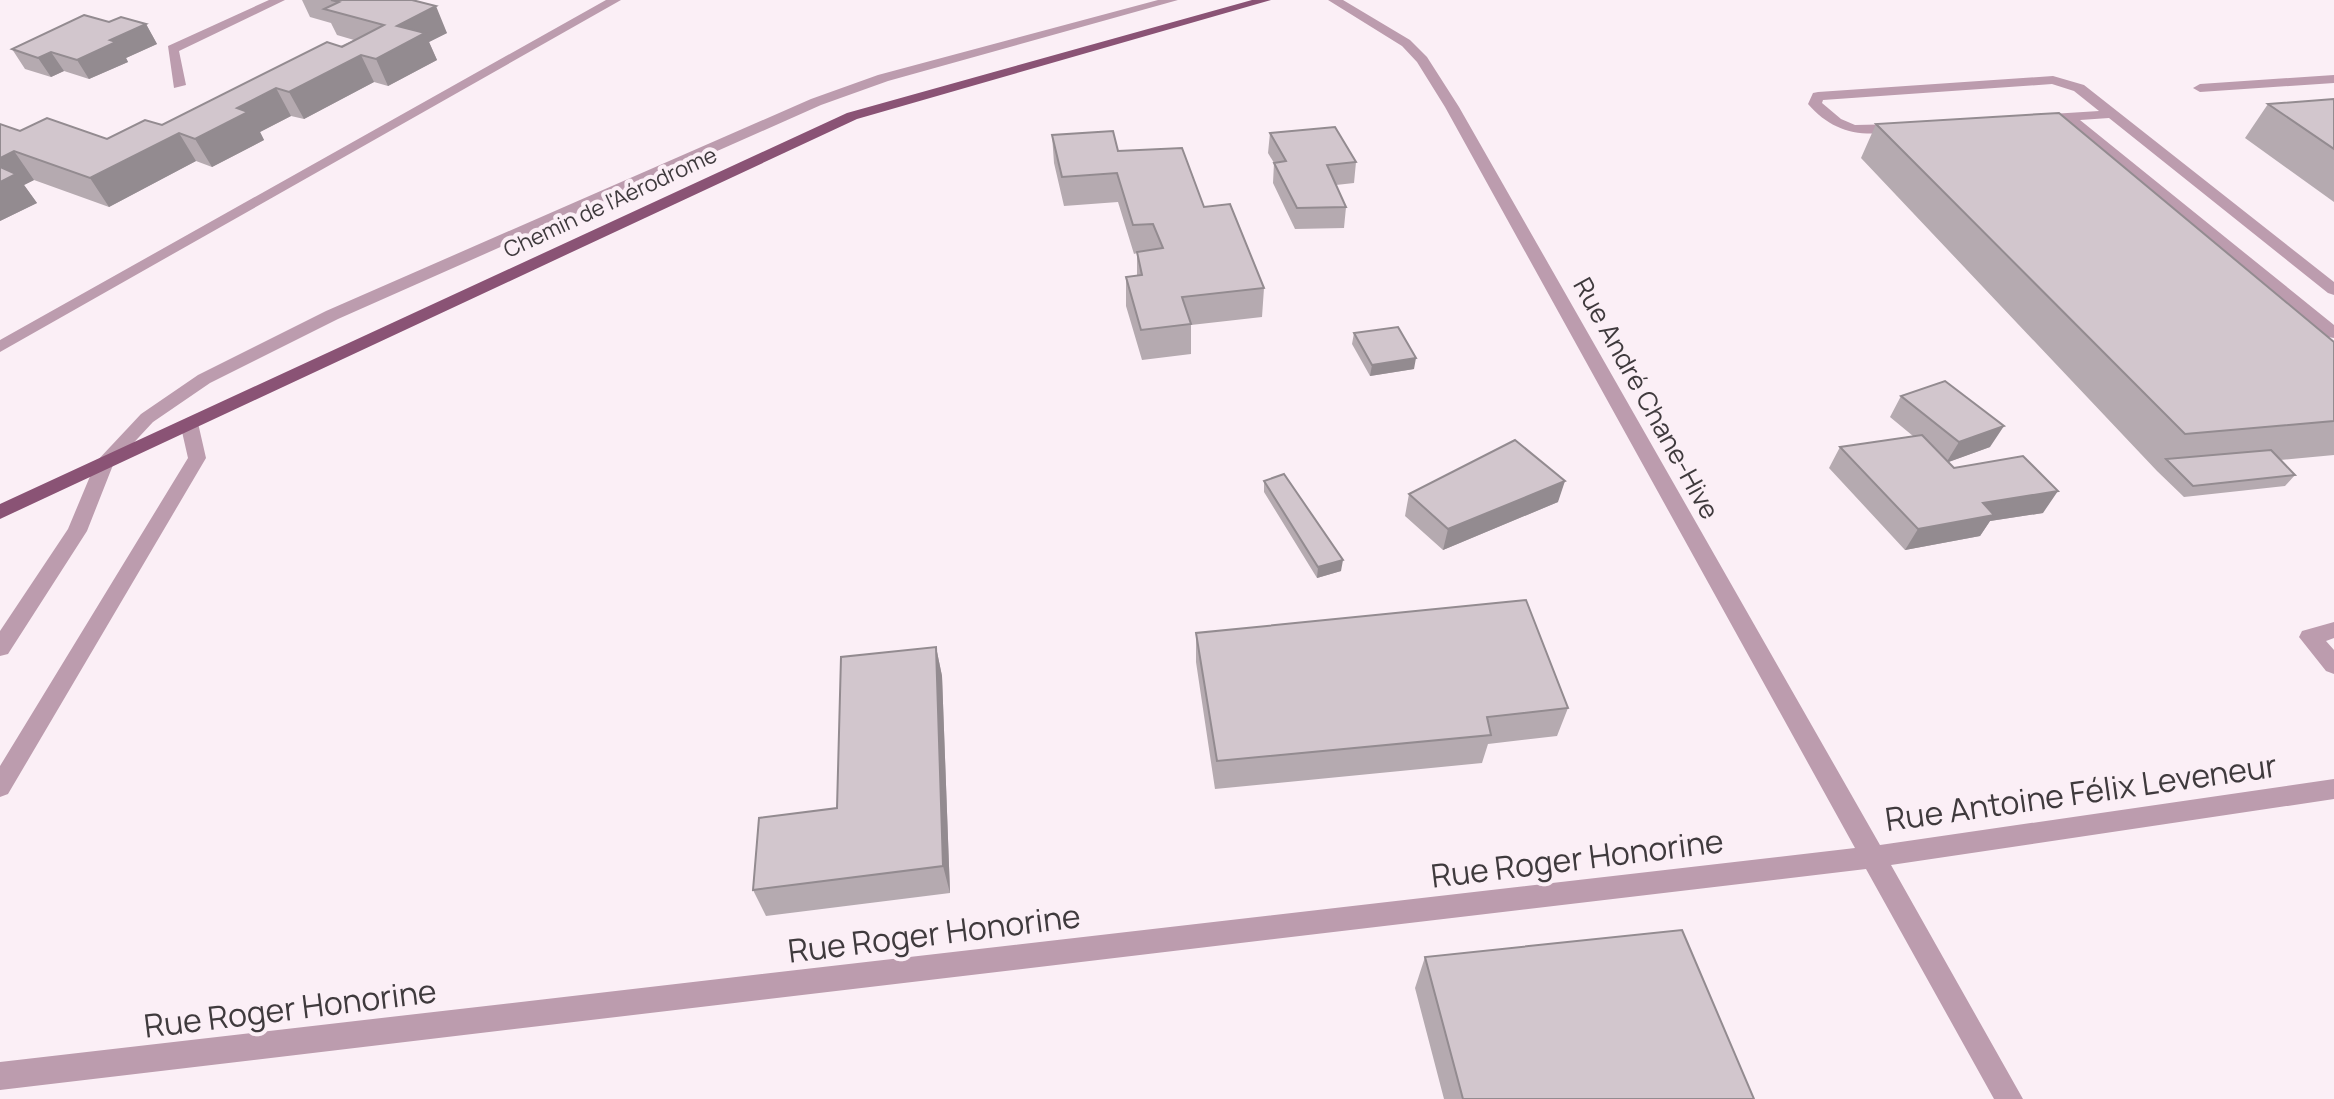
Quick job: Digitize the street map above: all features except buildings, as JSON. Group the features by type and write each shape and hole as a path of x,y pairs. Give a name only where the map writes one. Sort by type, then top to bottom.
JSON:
{"main road":[{"name":"Chemin de l'Aérodrome","path":"0,512 852,116 1265,0"}],"street":[{"path":"179,85 172,49 279,0"},
{"path":"0,347 615,0"},
{"path":"2,637 77,531 105,462 147,418 204,379 332,315 816,102 883,78 1172,0"},
{"name":"Rue André Chane-Hive","path":"1334,0 1406,43 1422,60 1452,107 1875,857"},
{"path":"2200,88 2334,79"},
{"path":"1917,127 1857,131 1838,126 1815,104 1818,96 2053,80 2079,88 2334,290"},
{"path":"2022,120 2113,114"},
{"path":"2068,117 2334,333"},
{"path":"0,787 197,458 189,423"},
{"path":"2334,630 2310,637 2334,665"},
{"name":"Rue Antoine Félix Leveneur","path":"2009,1099 1875,857 2334,789"},
{"name":"Rue Roger Honorine","path":"0,1076 1875,857"}]}
